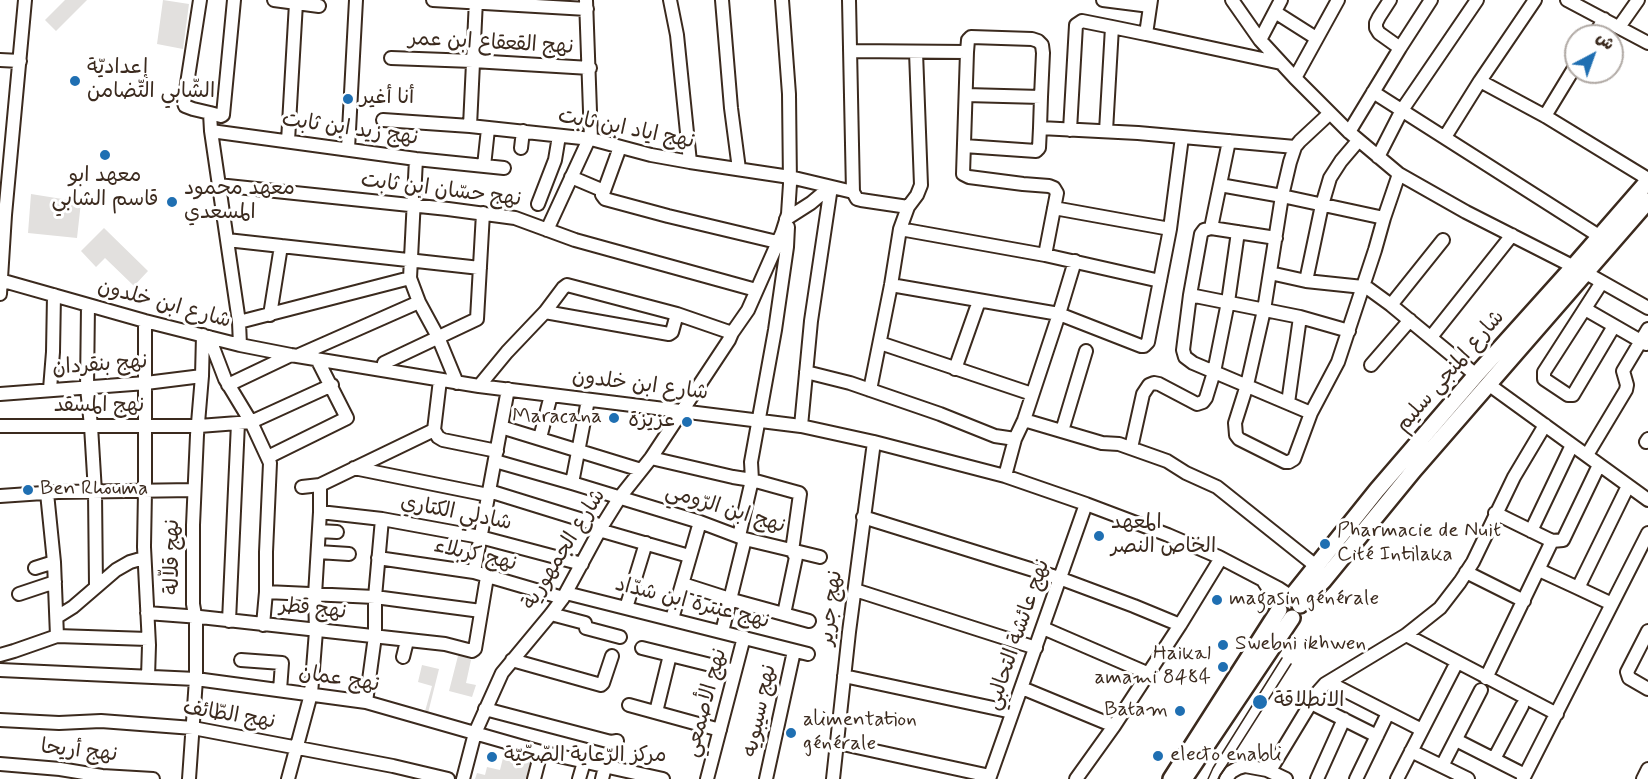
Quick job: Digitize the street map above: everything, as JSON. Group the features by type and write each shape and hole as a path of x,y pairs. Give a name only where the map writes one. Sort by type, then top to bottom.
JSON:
{"main road":[{"name":"شارع المنجي سليم","path":"1580,269 1599,236 1648,180"},
{"name":"شارع المنجي سليم","path":"1171,779 1316,566 1377,490 1482,379 1580,269 1648,201"},
{"name":"شارع المنجي سليم","path":"1184,779 1289,605 1324,580 1482,379"}],"street":[{"path":"0,294 4,187 20,61 25,0"},
{"path":"200,0 184,103 185,106 221,116 223,115 234,0"},
{"path":"274,0 319,6"},
{"path":"348,149 356,0"},
{"path":"433,0 587,4 590,139 547,230"},
{"path":"670,0 677,35 690,162"},
{"path":"722,0 731,108 739,169"},
{"path":"722,632 753,480 751,462 776,330 787,247 790,177 789,94 782,0"},
{"path":"849,0 853,192"},
{"path":"1103,0 1151,3 1146,34"},
{"path":"1232,0 1260,40 1329,114 1399,174 1466,212 1580,269 1648,308"},
{"path":"1260,40 1281,0"},
{"path":"1295,78 1338,0"},
{"path":"1390,0 1379,17 1376,28 1379,33 1400,48"},
{"path":"1306,281 1327,185 1353,136 1372,92 1431,0"},
{"path":"1377,157 1402,110 1477,0"},
{"path":"1445,137 1534,0"},
{"path":"1567,0 1613,24"},
{"path":"1621,24 1638,0"},
{"path":"470,126 476,1"},
{"path":"288,141 296,3"},
{"path":"1275,12 1316,38"},
{"path":"1601,24 1604,19"},
{"path":"1070,130 1076,25 1082,21 1281,63"},
{"path":"1106,131 1112,27"},
{"path":"1624,30 1648,43"},
{"path":"964,146 1036,151 1039,148 1043,53 1042,45 1038,41 971,36 968,40 962,171 965,176 1000,182 1052,186 1057,193 1045,255"},
{"path":"850,51 967,52"},
{"path":"870,390 900,229 908,207 921,185 916,52"},
{"name":"نهج القعقاع ابن عمر","path":"391,58 590,68"},
{"path":"0,60 20,61"},
{"path":"1480,81 1545,116 1648,180"},
{"path":"1545,116 1564,84"},
{"path":"1372,92 1599,236"},
{"path":"966,95 1041,97"},
{"path":"210,113 218,185 239,322 240,345"},
{"path":"1329,114 1295,147 1290,162 1282,196 1264,310 1247,385 1235,423 1236,435 1246,443 1285,462 1294,459 1311,413 1338,362 1399,174"},
{"name":"نهج اياد ابن ثابت","path":"383,120 470,126 590,139 690,162 790,177 853,192 857,199 908,207"},
{"path":"1040,128 1106,131 1295,147"},
{"path":"484,166 488,129"},
{"name":"نهج زيد ابن ثابت","path":"211,131 416,159 504,168"},
{"path":"520,148 523,131"},
{"path":"538,204 555,160 559,136"},
{"path":"891,285 1059,314 1144,346 1148,342 1170,229 1182,137"},
{"path":"1211,228 1229,141"},
{"path":"620,147 602,195 605,199 777,242"},
{"path":"416,159 410,278 458,383"},
{"path":"572,177 604,190"},
{"name":"نهج حسّان ابن ثابت","path":"218,185 515,218 575,240 756,290"},
{"path":"1220,185 1383,218"},
{"path":"787,217 811,203 830,187"},
{"path":"801,426 830,187"},
{"path":"1054,208 1170,229"},
{"path":"384,363 477,319 483,213"},
{"name":"شارع الجمهورية","path":"463,779 475,733 502,673 564,595 600,528 620,497 651,458 730,339 748,310 787,217"},
{"path":"1276,238 1211,228 1203,230 1190,295 1183,350 1192,363 1311,413"},
{"path":"900,229 1045,255 1160,281"},
{"path":"1131,448 1143,394 1149,385 1159,384 1197,404 1206,398 1214,372 1228,302 1238,232"},
{"path":"1431,338 1512,235"},
{"path":"226,240 480,268"},
{"path":"1391,304 1443,240"},
{"path":"270,315 281,246"},
{"path":"1005,476 1015,439 1024,420 1075,261"},
{"path":"1270,273 1306,281 1369,289 1391,304 1482,379 1648,500"},
{"path":"239,322 410,278"},
{"name":"شارع ابن خلدون","path":"1,280 145,321 240,345 293,355 479,386 801,426 874,442 1005,476 1168,535 1221,558 1261,579 1289,605"},
{"path":"1602,282 1543,375 1546,381 1572,396 1614,326"},
{"path":"479,386 567,285 677,314 732,333"},
{"path":"50,389 54,295"},
{"path":"1190,295 1300,317 1348,331"},
{"path":"955,369 979,301"},
{"path":"228,385 419,302"},
{"path":"88,305 87,388 95,492 96,587"},
{"path":"1584,309 1645,344"},
{"path":"544,312 669,334 672,332 677,314"},
{"path":"1288,403 1300,317"},
{"path":"1371,365 1410,320"},
{"path":"145,321 144,558 148,677"},
{"path":"1587,455 1626,390 1623,371 1645,344 1648,329"},
{"path":"206,336 244,422 268,457 270,464 263,625"},
{"name":"نهج قلاّلة","path":"189,779 196,679 193,604 194,490 206,336"},
{"path":"880,344 1032,394"},
{"path":"1062,431 1086,351"},
{"path":"268,457 348,417 317,359"},
{"path":"806,372 850,383 995,436 1015,439"},
{"name":"نهج بنقردان","path":"0,394 146,383 202,376"},
{"path":"302,487 320,484 434,430 440,380"},
{"path":"244,422 332,385"},
{"path":"474,572 508,389"},
{"path":"540,438 551,395"},
{"path":"572,483 588,400"},
{"path":"1024,420 1102,443 1114,443 1167,461 1186,473 1217,487 1316,566"},
{"path":"229,621 244,422"},
{"name":"نهج المسقد","path":"0,426 145,427 244,422"},
{"path":"1267,770 1280,756 1317,693 1328,682 1406,635 1440,608 1466,572 1514,477 1545,425"},
{"path":"501,427 641,470"},
{"name":"نهج ابن الرّومي","path":"434,430 443,440 572,483 742,537 820,557"},
{"name":"نهج جرير","path":"833,779 863,517 874,442"},
{"path":"1531,531 1572,445"},
{"path":"651,458 753,480 799,493 792,551 796,557 784,614"},
{"path":"1495,513 1552,541 1560,540 1565,537 1599,465"},
{"path":"354,468 488,493 689,556"},
{"path":"288,779 311,694 316,631 315,595 320,484"},
{"path":"1578,588 1628,486"},
{"path":"0,496 194,490"},
{"path":"47,493 54,562 57,636"},
{"name":"نهج عائشة التحالبي","path":"989,777 1086,504"},
{"name":"شادلي الكتاري","path":"320,512 382,519 480,537 582,564"},
{"path":"863,517 1059,578 1180,625"},
{"path":"366,702 375,636 375,597 382,519"},
{"path":"672,619 700,522"},
{"path":"319,531 337,532"},
{"path":"1455,740 1524,777 1648,533"},
{"path":"1486,678 1552,541"},
{"path":"626,608 646,543"},
{"path":"318,552 349,554"},
{"path":"57,617 73,607 122,566 144,558"},
{"name":"نهج كربلاء","path":"378,558 474,572 564,595"},
{"path":"1076,779 1114,726 1221,558"},
{"path":"35,568 54,562"},
{"path":"1539,570 1612,604"},
{"path":"1466,572 1524,601"},
{"path":"266,592 375,597 481,611 487,577"},
{"path":"19,594 55,582"},
{"path":"683,584 808,621"},
{"path":"855,590 1036,648"},
{"name":"نهج عنترة ابن شدّاد","path":"564,595 672,619 808,654"},
{"name":"نهج قطر","path":"147,613 375,636 445,644 474,650 481,611"},
{"path":"551,614 585,623 586,628 620,636"},
{"path":"1043,628 1147,673"},
{"path":"1648,631 1627,672 1629,678 1648,689"},
{"path":"1406,635 1557,714"},
{"path":"0,655 57,636 148,639"},
{"name":"نهج الأصمعي","path":"707,779 744,637"},
{"path":"403,657 407,641"},
{"path":"642,648 735,671"},
{"name":"نهج سيبويه","path":"766,779 794,651"},
{"path":"656,712 670,655"},
{"path":"512,660 601,685 612,656"},
{"path":"241,660 282,663 280,690"},
{"path":"1400,778 1457,662"},
{"name":"نهج عمان","path":"0,670 196,679 366,702 584,762 603,773 663,779"},
{"path":"844,676 1012,712"},
{"path":"1328,682 1422,730"},
{"path":"1022,688 1114,726"},
{"path":"1442,766 1481,690"},
{"path":"1311,703 1377,735"},
{"path":"629,705 720,730"},
{"path":"1494,759 1522,706"},
{"path":"485,709 611,742 617,741"},
{"path":"1356,779 1388,713"},
{"path":"1317,779 1344,719"},
{"name":"نهج الطّائف","path":"0,720 59,723 101,721 193,728 393,766 448,779"},
{"path":"838,743 989,777"},
{"path":"534,779 541,752"},
{"path":"1411,752 1468,779"},
{"path":"579,779 584,762"},
{"name":"نهج أريحا","path":"0,765 153,779"},
{"path":"1227,779 1231,772 1245,766 1267,770 1286,779"},
{"path":"1643,779 1648,769"}],"shaded area":[{"path":"65,0 87,0 56,31 45,20"},
{"path":"163,0 189,4 183,49 157,44"},
{"path":"31,194 81,202 77,238 28,233"},
{"path":"104,228 148,271 134,286 105,258 96,267 81,251"},
{"path":"459,652 471,660 466,683 476,685 472,697 449,691"},
{"path":"422,665 439,669 427,717 424,715 432,686 418,682"},
{"path":"505,750 537,759 532,779 475,779 477,773 485,775 487,767 500,770"}],"tram line":[{"path":"1208,779 1282,658"},
{"path":"1218,779 1291,664"}],"place":[{"name":"إعداديّة الشّابي التّضامن","path":"75,81"},
{"name":"أنا أغير","path":"348,99"},
{"name":"معهد ابو قاسم الشابي","path":"105,155"},
{"name":"معهد محمود المسعدي","path":"172,202"},
{"name":"Maracana","path":"614,418"},
{"name":"عزيزة","path":"687,422"},
{"name":"Ben Rhouma","path":"28,490"},
{"name":"المعهد الخاص النصر","path":"1099,536"},
{"name":"Pharmacie de Nuit Cité Intilaka","path":"1325,544"},
{"name":"magasin générale","path":"1217,600"},
{"name":"Swebni ikhwen","path":"1223,645"},
{"name":"Haikal amami 8484","path":"1223,667"},
{"name":"الانطلاقة","path":"1260,702"},
{"name":"Batam","path":"1180,711"},
{"name":"alimentation générale","path":"791,733"},
{"name":"electo enabli","path":"1158,756"},
{"name":"مركز الرّعاية الصّحّيّة","path":"492,757"}]}
